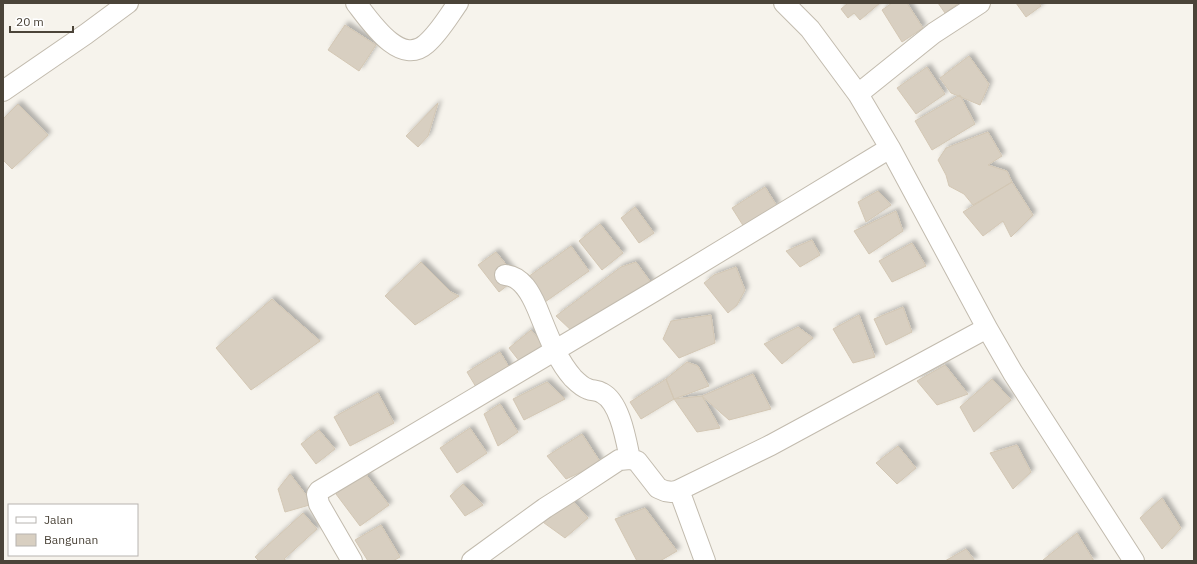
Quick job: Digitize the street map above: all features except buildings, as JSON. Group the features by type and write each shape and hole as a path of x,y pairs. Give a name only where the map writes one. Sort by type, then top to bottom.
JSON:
{"street":[{"path":"3,91 128,3"},
{"path":"356,3 382,35 399,48 412,51 425,46 436,34 458,3"},
{"path":"784,3 810,29 858,94 890,148 986,328 1013,373 1134,561"},
{"path":"858,94 934,33 980,3"},
{"path":"352,561 319,504 317,494 319,491 653,292 890,148"},
{"path":"505,275 512,275 522,283 532,297 564,367 577,382 588,389 598,390 605,394 611,402 618,414 626,436 630,458"},
{"path":"472,561 545,508 619,460 630,458 637,462 658,488 672,492 679,490 771,445 986,328"},
{"path":"679,490 705,561"}]}
